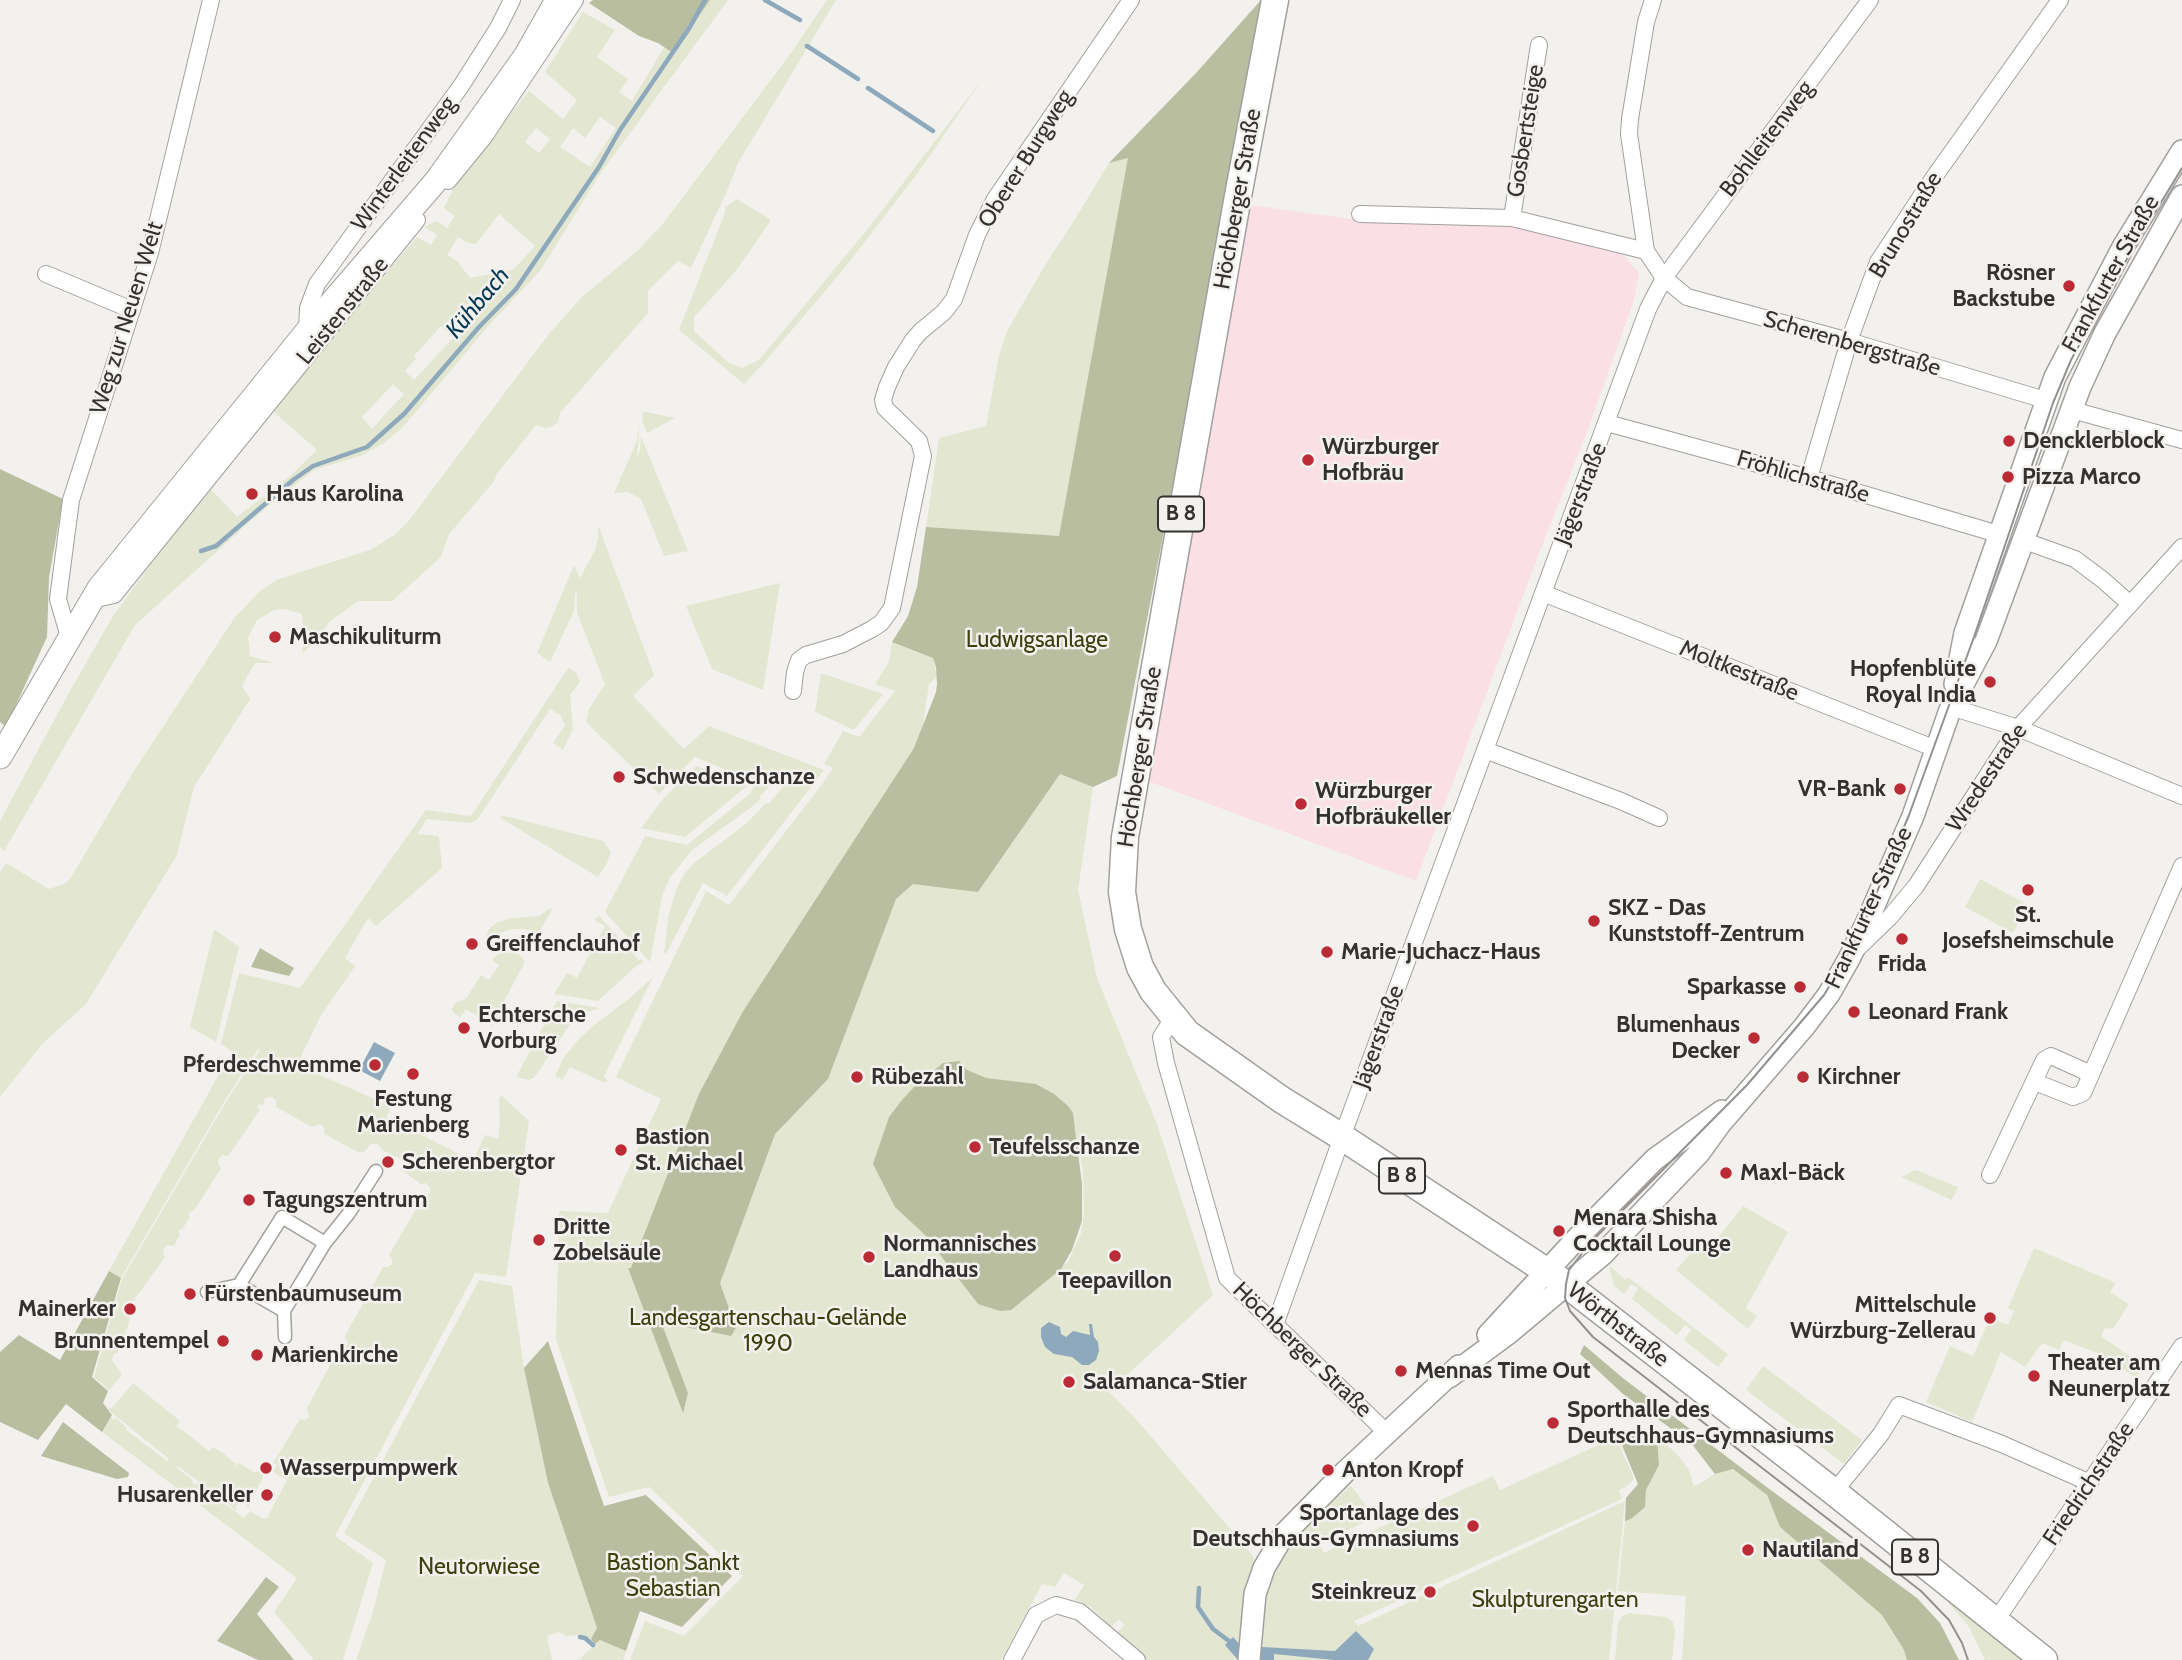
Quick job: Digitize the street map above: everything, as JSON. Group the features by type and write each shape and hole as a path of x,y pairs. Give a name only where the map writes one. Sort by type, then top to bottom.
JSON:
{"main road":[{"name":"Leistenstraße","path":"0,757 99,588 307,331 436,181 526,55 558,0"},
{"name":"Höchberger Straße","path":"1173,1018 1153,991 1140,967 1128,929 1122,892 1125,837 1275,0"},
{"name":"Wörthstraße","path":"1173,1018 1187,1033 1282,1100 1557,1278 1834,1492 2044,1660"}],"street":[{"name":"Weg zur Neuen Welt","path":"69,637 58,598 71,500 150,253 211,0"},
{"name":"Winterleitenweg","path":"307,331 308,308 317,284 461,86 498,28 512,0"},
{"name":"Leistenstraße","path":"91,600 114,595 484,137 575,0"},
{"name":"Oberer Burgweg","path":"793,691 794,672 799,660 862,634 881,623 892,608 923,456 919,441 885,408 883,400 887,387 913,340 944,312 954,299 977,235 995,199 1131,0"},
{"path":"1653,0 1646,22 1629,134 1646,251 1664,278"},
{"name":"Bohlleitenweg","path":"1664,278 1870,0"},
{"name":"Brunostraße","path":"1810,478 1849,341 1878,262 1932,180 2060,0"},
{"name":"Gosbertsteige","path":"1512,218 1539,45"},
{"name":"Frankfurter Straße","path":"1249,1660 1255,1594 1264,1569 1293,1522 1557,1278 1603,1254 1699,1153 1750,1087 1804,1027 1829,994 1850,957 1913,816 1951,707 1965,633 2045,400 2078,330 2123,247 2182,151"},
{"name":"Frankfurter Straße","path":"1951,707 1986,641 2080,387 2105,334 2182,196"},
{"name":"Gosbertsteige","path":"1360,214 1512,218 1646,251"},
{"path":"46,274 132,310"},
{"name":"Scherenbergstraße","path":"1664,278 1688,297 1849,341 2045,400"},
{"name":"Jägerstraße","path":"1276,1325 1342,1137 1648,309 1664,278"},
{"path":"2045,400 2182,440"},
{"name":"Fröhlichstraße","path":"1607,423 1810,478 1998,534"},
{"path":"1998,534 2075,559 2104,580 2130,604"},
{"name":"Wredestraße","path":"1850,957 1891,917 1916,886 2018,728 2182,547"},
{"name":"Moltkestraße","path":"1543,593 1936,750"},
{"path":"1951,707 2018,728 2182,796"},
{"path":"1485,750 1659,818"},
{"path":"2035,1082 2073,1097 2083,1093 2182,866"},
{"name":"Höchberger Straße","path":"1173,1018 1161,1037 1166,1063 1227,1278 1387,1433"},
{"path":"1990,1175 2044,1060 2051,1056 2091,1074"},
{"name":"Frankfurter Straße","path":"1557,1278 1581,1234 1655,1159 1717,1115 1750,1087"},
{"path":"285,1338 284,1311 325,1243 349,1213 376,1171"},
{"path":"239,1285 282,1217 325,1243"},
{"path":"207,1292 239,1285 284,1311"},
{"name":"Friedrichstraße","path":"1995,1622 2182,1346"},
{"path":"1834,1492 1881,1434 1899,1405 2002,1444 2090,1483"},
{"path":"1012,1660 1037,1615 1056,1605 1080,1612 1137,1660"}],"shaded area":[{"name":"Würzburger Hofbräu","path":"1250,205 1359,220 1510,224 1623,255 1639,273 1634,300 1587,432 1416,881 1145,780"}],"green space":[{"path":"593,0 710,0 673,53 658,43 639,36 589,3"},
{"path":"710,0 728,0 600,174 540,271 490,324 403,427 384,443 363,455 314,470 263,510 135,625 4,851 0,847 0,821 66,698 113,616 208,486 237,517 289,477 317,450 268,407 417,237 431,245 437,235 424,227 436,221 447,228 455,216 444,208 458,179 529,91 563,119 577,100 545,72 583,12 615,30 597,57 628,79 619,92 632,101 665,46 674,52","holes":["600,117 616,128 590,167 560,147 573,128 585,138","536,128 550,139 539,153 525,142","499,214 535,246 513,270 470,278 457,261 447,255 458,237 476,244","441,326 453,338 414,380 405,371 416,359 414,356","393,384 404,394 372,429 362,417"]},
{"path":"827,0 836,0 738,163 691,268 678,261 648,291 648,313 560,413 558,422 545,428 536,425 496,475 495,480 450,533 440,558 392,601 358,601 330,621 313,644 302,653 302,614 284,609 274,610 257,620 248,637 250,656 274,663 255,663 242,686 250,699 194,787 177,855 86,1004 42,1044 0,1097 0,873 6,863 49,889 70,879 132,774 235,617 259,592 276,580 370,550 393,536 408,522 548,335 583,296 635,253 662,225 791,53"},
{"name":"Ludwigsanlage","path":"1261,0 1230,187 1117,776 1093,787 1060,774 978,892 913,884 896,899 828,1079 775,1134 720,1283 736,1328 731,1336 661,1322 688,1393 683,1413 628,1268 631,1268 699,1094 742,1013 914,748 936,692 936,667 933,658 892,642 908,616 917,587 926,527 1059,536 1128,158 1109,163 1197,72"},
{"path":"984,77 917,174 846,266 744,384 679,330 726,210 724,208 737,199 771,220 736,271 694,317 694,331 729,363 742,368 759,360 871,225"},
{"path":"1129,157 1059,537 926,527 939,438 986,426 999,355 1007,331 1109,163"},
{"path":"643,412 675,418 647,433 642,420"},
{"path":"640,423 637,456 641,436 688,551 664,556 641,499 628,492 614,493 637,441"},
{"path":"0,469 63,499 49,577 47,637 6,727 0,722"},
{"path":"598,525 654,675 633,696 684,749 709,726 824,770 727,896 703,883 666,954 669,913 685,873 694,863 747,823 783,787 776,780 760,796 758,802 691,851 670,878 662,896 650,962 605,912 645,836 687,845 752,792 758,783 695,757 659,794 586,722 589,709 605,684 577,613 577,593 574,611 550,662 537,653 574,565 580,578 595,550"},
{"path":"780,583 763,690 712,669 686,606"},
{"name":"Landesgartenschau-Gelände 1990","path":"892,642 933,658 937,677 929,684 919,751 978,892 1060,774 1093,787 1078,890 1097,978 1157,1124 1213,1295 1109,1392 1135,1418 1251,1553 1258,1567 1351,1486 1375,1517 1319,1544 1324,1553 1493,1476 1500,1490 1616,1437 1634,1479 1619,1490 1622,1499 1354,1621 1358,1626 1625,1501 1609,1660 1144,1660 1117,1633 1124,1625 1119,1619 1111,1627 1091,1607 1075,1600 1084,1585 1064,1573 1055,1587 1042,1584 1001,1660 630,1660 645,1621 684,1636 743,1576 649,1487 609,1497 556,1339 559,1211 608,1213 661,1099 616,1077 706,891 729,905 833,768 824,764 843,731 859,737 895,691 875,684 889,662","holes":["1067,1107 1073,1116 1083,1171 1084,1213 1081,1233 1068,1262 1032,1286"]},
{"path":"568,668 576,672 580,682 570,695 573,729 563,750 553,743 565,725 560,715 550,709 477,820 470,823 427,819 417,834 439,836 442,868 376,926 368,918 345,958 355,966 320,1017 297,1065 391,1106 386,1117 473,1161 485,1135 498,1139 501,1095 529,1121 506,1277 475,1273 335,1536 373,1563 343,1660 314,1660 274,1612 297,1578 102,1432 111,1417 114,1420 116,1418 126,1430 166,1460 165,1463 169,1459 107,1409 112,1408 133,1383 180,1421 177,1426 209,1451 213,1447 223,1453 236,1464 234,1468 239,1463 264,1475 248,1508 244,1502 239,1502 237,1511 178,1466 175,1470 177,1468 193,1480 195,1485 198,1483 214,1495 217,1501 219,1499 244,1518 250,1511 267,1518 287,1480 273,1472 277,1465 273,1463 300,1419 309,1417 307,1408 339,1348 345,1348 348,1344 345,1336 383,1267 392,1264 389,1255 423,1197 430,1193 430,1187 400,1169 403,1164 401,1159 382,1150 378,1144 371,1144 364,1152 358,1152 324,1134 324,1128 320,1124 312,1127 276,1107 273,1097 265,1098 263,1106 260,1104 257,1107 260,1110 228,1156 219,1158 221,1168 196,1208 189,1213 189,1218 178,1232 180,1234 174,1246 168,1245 164,1248 165,1257 132,1303 126,1307 129,1323 118,1352 112,1360 122,1375 109,1390 94,1377 122,1279 229,1097 260,1050 258,1049 227,1097 121,1278 109,1271 232,1051 221,1044 239,973 300,988 426,810 471,816"},
{"path":"821,673 883,694 854,730 815,712"},
{"path":"696,766 747,786 685,837 641,828 663,799"},
{"path":"505,816 603,841 611,852 607,863 598,877 499,817"},
{"path":"1980,879 2028,905 2013,933 1965,907"},
{"path":"550,908 552,910 539,932 512,929 488,937 486,935 498,922 539,916"},
{"path":"599,916 639,960 637,962 641,959 644,962 636,966 598,1001 554,994 567,973 577,978 596,942 600,950 605,952 613,946 606,938 598,939 605,926 594,920"},
{"path":"214,929 239,947 216,1042 190,1027"},
{"path":"260,948 294,968 289,976 251,967"},
{"path":"505,952 519,954 525,962 493,1022 494,1026 466,1009 460,1018 451,1010 456,1002 466,999 481,975 489,980 499,965 492,960"},
{"path":"653,977 604,1076 607,1080 605,1083 570,1067 562,1080 555,1076 564,1057 579,1039"},
{"path":"557,1001 600,1008 583,1014 571,1023 534,1078 529,1080 516,1077"},
{"path":"959,1061 967,1070 986,1078 1036,1084 1054,1094 1073,1113 1082,1184 1082,1221 1072,1250 1061,1269 1011,1310 1000,1311 978,1304 924,1234 895,1207 873,1164 889,1117 902,1100 943,1063"},
{"path":"1916,1170 1958,1187 1952,1200 1901,1177"},
{"path":"1743,1206 1788,1232 1746,1308 1757,1316 1748,1329 1676,1270 1695,1248 1706,1253"},
{"path":"2034,1248 2116,1283 2110,1292 2129,1304 2113,1329 2105,1328 2102,1337 2144,1366 2136,1378 2102,1355 2064,1340 2059,1350 2042,1343 2025,1367 2001,1352 1972,1422 1926,1402 1950,1346 1973,1356 1990,1318 2008,1325 2014,1311 2008,1308"},
{"path":"1609,1265 1625,1280 1628,1277 1728,1354 1718,1367 1684,1340 1691,1330 1685,1325 1677,1335 1632,1299 1638,1288 1631,1284 1624,1294 1614,1286"},
{"path":"109,1271 121,1278 92,1377 108,1391 103,1403 112,1415 102,1432 66,1404 38,1440 0,1422 0,1352 19,1335 60,1360"},
{"name":"Neutorwiese","path":"479,1280 512,1286 524,1368 548,1483 597,1628 591,1639 583,1635 566,1636 559,1632 547,1636 552,1660 356,1660 372,1615 386,1560 344,1533"},
{"name":"Bastion Sankt Sebastian","path":"548,1341 604,1506 646,1495 732,1576 682,1627 640,1611 626,1651 600,1640 595,1644 591,1639 597,1628 548,1483 524,1368"},
{"path":"1584,1345 1624,1379 1917,1598 1940,1623 1959,1660 1907,1660 1904,1650 1882,1615 1780,1527 1767,1495 1733,1469 1715,1474 1691,1443 1623,1394 1580,1354"},
{"path":"1763,1366 1862,1440 1844,1464 1746,1390"},
{"path":"63,1422 129,1473 128,1477 117,1479 41,1456"},
{"path":"1628,1430 1657,1437 1659,1465 1646,1490 1645,1507 1625,1521 1626,1498 1638,1484 1616,1431"},
{"name":"Nautiland","path":"1657,1437 1676,1453 1689,1470 1694,1487 1715,1474 1733,1469 1767,1495 1780,1527 1882,1615 1904,1650 1907,1660 1682,1660 1686,1596 1618,1591 1625,1521 1645,1507 1646,1490 1659,1465"},
{"path":"266,1577 279,1587 257,1614 294,1660 258,1660 217,1641"},
{"path":"1931,1582 2024,1660 1985,1660 1969,1627"},
{"path":"1629,1613 1666,1617 1673,1622 1675,1631 1672,1660 1615,1660 1618,1623 1622,1616"},
{"path":"600,1640 626,1651 623,1660 579,1660"}],"water":[{"name":"Pferdeschwemme","path":"374,1042 395,1053 380,1081 359,1070"},
{"path":"1049,1322 1060,1327 1061,1334 1066,1337 1073,1331 1090,1335 1089,1324 1092,1324 1099,1351 1096,1360 1089,1365 1082,1365 1072,1357 1054,1354 1045,1347 1041,1328"},
{"path":"1356,1631 1374,1649 1368,1660 1334,1660 1274,1654 1274,1660 1238,1660 1225,1645 1233,1637 1249,1655 1262,1647 1335,1651"}],"waterway":[{"name":"Kühbach","path":"201,551 216,546 313,466 367,447 404,414 479,327 516,289 599,167 705,0"},
{"path":"765,0 800,20"},
{"path":"807,46 858,79"},
{"path":"868,88 933,131"},
{"path":"1199,1588 1198,1607 1213,1629 1229,1641"},
{"path":"580,1637 593,1645"}],"tram line":[{"path":"1968,1660 1949,1620 1921,1591 1593,1337 1570,1311 1565,1298 1566,1284 1569,1270 1590,1243 1747,1085 1824,995 1847,956 1864,923 1909,815 1974,637 2053,403 2071,360 2129,255 2182,168"}],"place":[{"name":"Rösner Backstube","path":"2069,286"},
{"name":"Dencklerblock","path":"2009,441"},
{"name":"Würzburger Hofbräu","path":"1308,460"},
{"name":"Pizza Marco","path":"2008,477"},
{"name":"Haus Karolina","path":"252,494"},
{"name":"Maschikuliturm","path":"275,637"},
{"name":"Hopfenblüte Royal India","path":"1990,682"},
{"name":"Schwedenschanze","path":"619,777"},
{"name":"VR-Bank","path":"1900,789"},
{"name":"Würzburger Hofbräukeller","path":"1301,804"},
{"name":"St. Josefsheimschule","path":"2028,890"},
{"name":"SKZ - Das Kunststoff-Zentrum","path":"1594,921"},
{"name":"Frida","path":"1902,939"},
{"name":"Greiffenclauhof","path":"472,944"},
{"name":"Marie-Juchacz-Haus","path":"1327,952"},
{"name":"Sparkasse","path":"1800,987"},
{"name":"Leonard Frank","path":"1854,1012"},
{"name":"Echtersche Vorburg","path":"464,1028"},
{"name":"Blumenhaus Decker","path":"1754,1038"},
{"name":"Pferdeschwemme","path":"375,1065"},
{"name":"Festung Marienberg","path":"413,1074"},
{"name":"Rübezahl","path":"857,1077"},
{"name":"Kirchner","path":"1803,1077"},
{"name":"Teufelsschanze","path":"975,1147"},
{"name":"Bastion St. Michael","path":"621,1150"},
{"name":"Scherenbergtor","path":"388,1162"},
{"name":"Maxl-Bäck","path":"1726,1173"},
{"name":"Tagungszentrum","path":"249,1200"},
{"name":"Menara Shisha Cocktail Lounge","path":"1559,1231"},
{"name":"Dritte Zobelsäule","path":"539,1240"},
{"name":"Teepavillon","path":"1115,1256"},
{"name":"Normannisches Landhaus","path":"869,1257"},
{"name":"Fürstenbaumuseum","path":"190,1294"},
{"name":"Mainerker","path":"130,1309"},
{"name":"Mittelschule Würzburg-Zellerau","path":"1990,1318"},
{"name":"Brunnentempel","path":"223,1341"},
{"name":"Marienkirche","path":"257,1355"},
{"name":"Mennas Time Out","path":"1401,1371"},
{"name":"Theater am Neunerplatz","path":"2034,1376"},
{"name":"Salamanca-Stier","path":"1069,1382"},
{"name":"Sporthalle des Deutschhaus-Gymnasiums","path":"1553,1423"},
{"name":"Wasserpumpwerk","path":"266,1468"},
{"name":"Anton Kropf","path":"1328,1470"},
{"name":"Husarenkeller","path":"267,1495"},
{"name":"Sportanlage des Deutschhaus-Gymnasiums","path":"1473,1526"},
{"name":"Nautiland","path":"1748,1550"},
{"name":"Steinkreuz","path":"1430,1592"}],"park label":[{"name":"Skulpturengarten","path":"1555,1600"}]}
